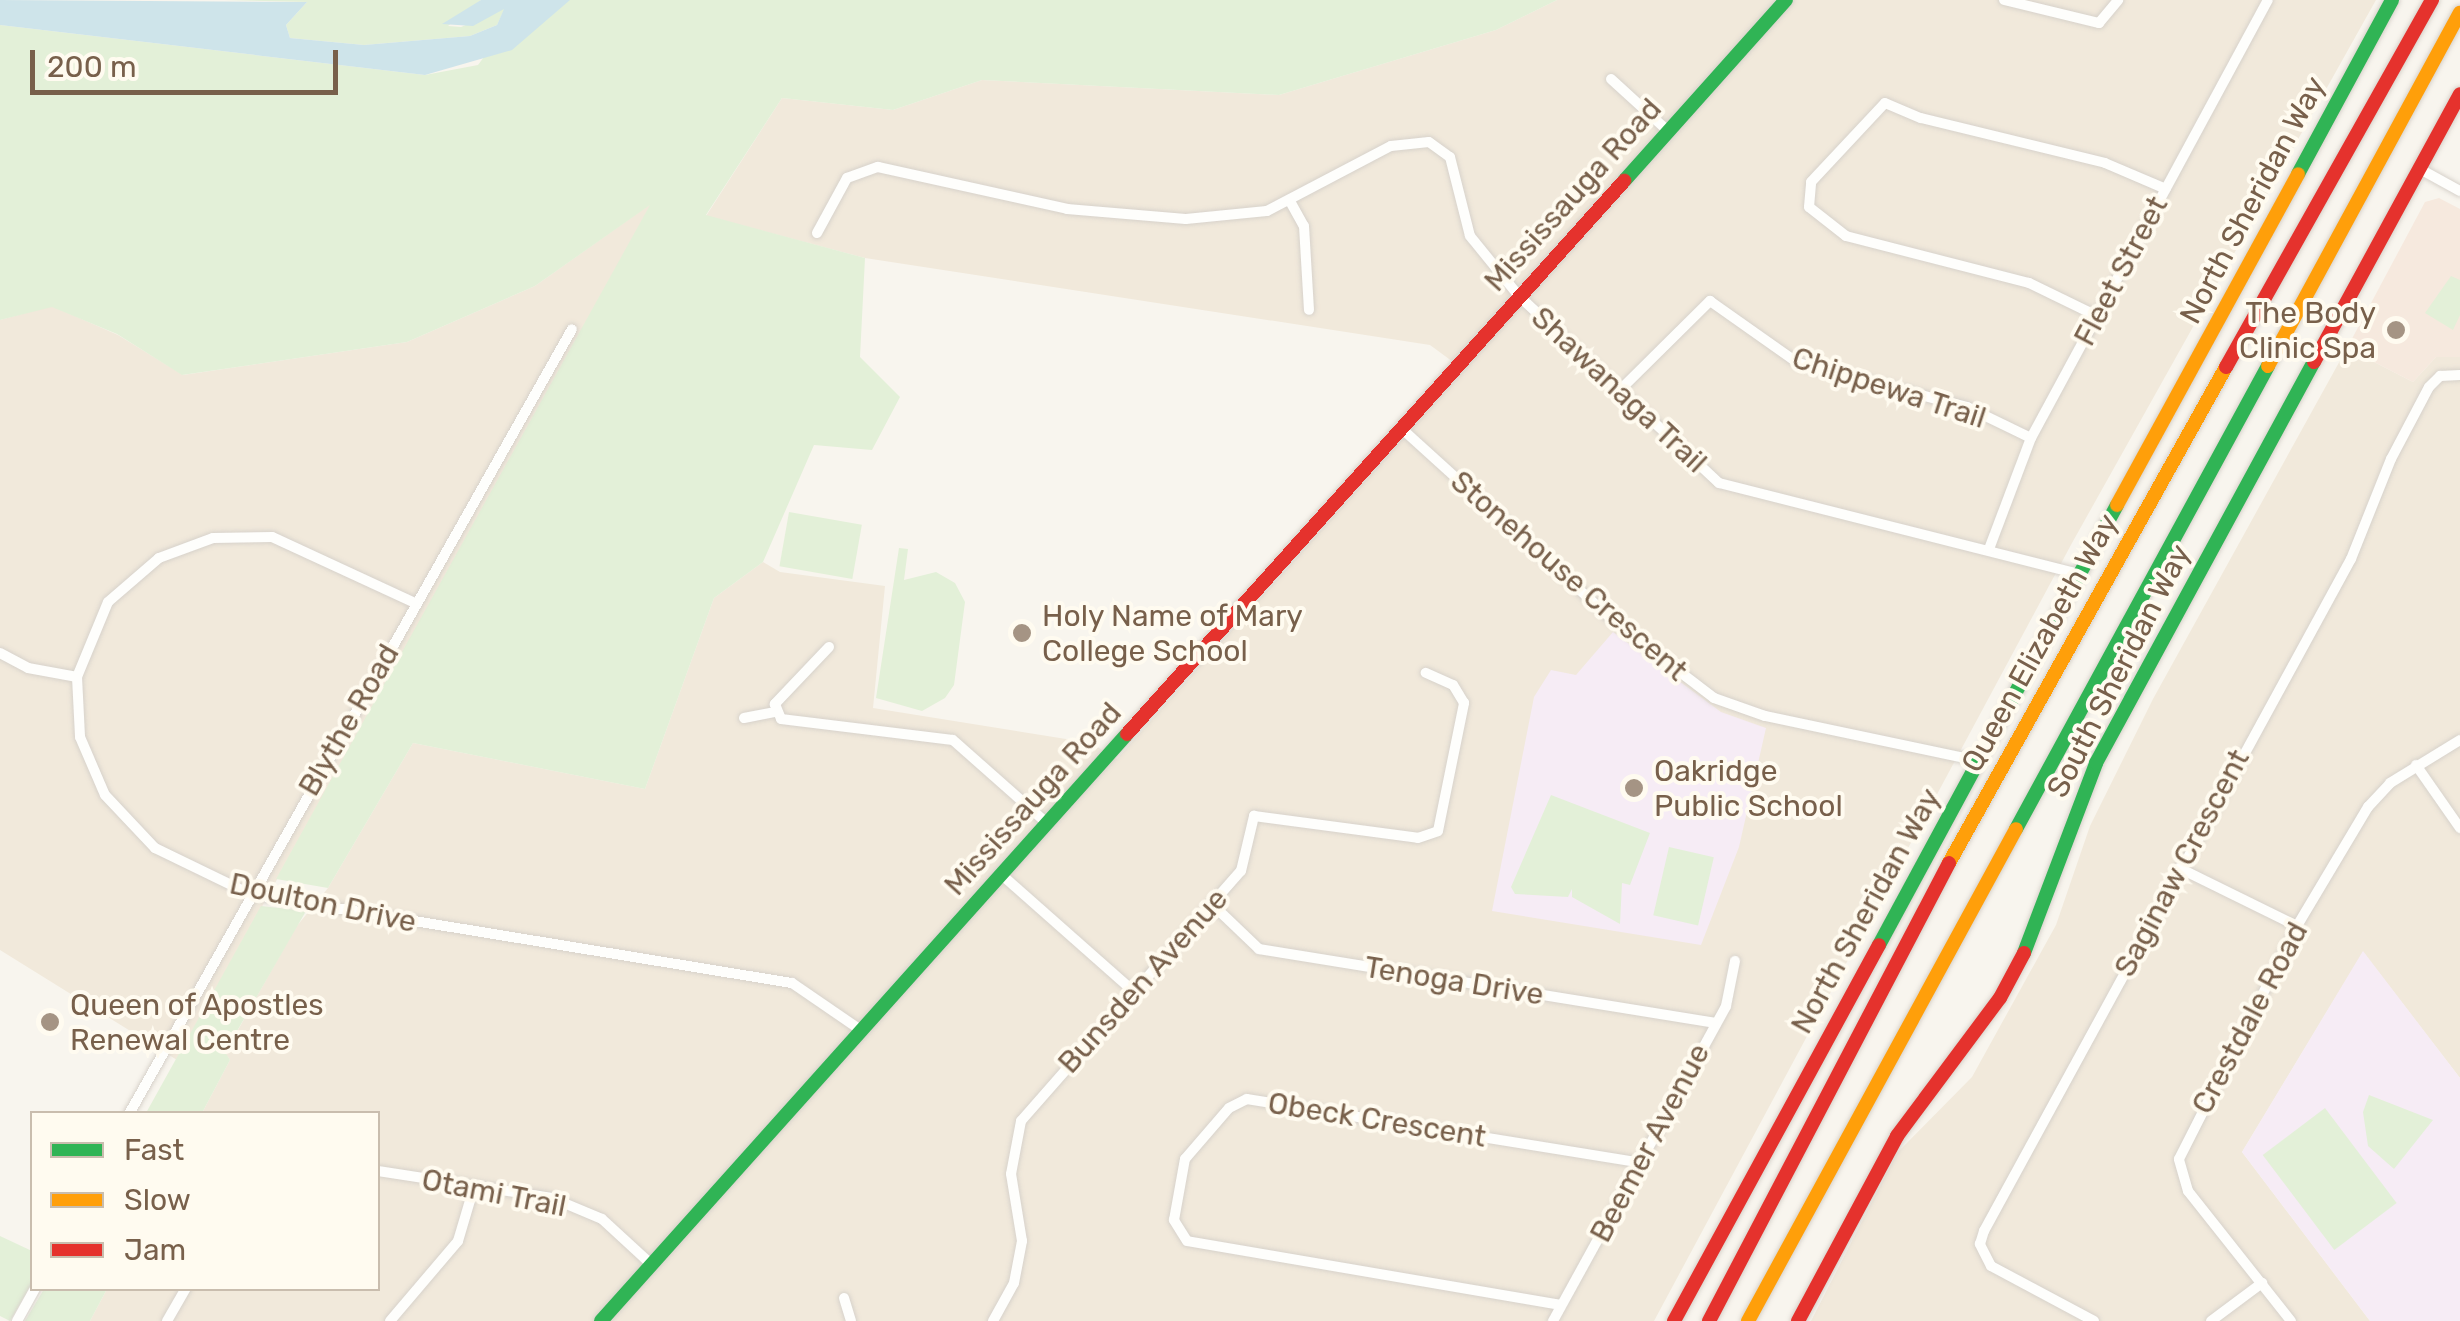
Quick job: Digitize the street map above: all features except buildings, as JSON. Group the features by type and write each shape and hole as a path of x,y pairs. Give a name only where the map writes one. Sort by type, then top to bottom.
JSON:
{"main road":[{"name":"Mississauga Road","path":"600,1321 1786,0"},
{"name":"North Sheridan Way","path":"1674,1321 2392,0"},
{"name":"Queen Elizabeth Way","path":"1708,1321 1968,826 2432,0"},
{"path":"1748,1321 2460,12"},
{"name":"South Sheridan Way","path":"1798,1321 1898,1136 2000,998 2042,918 2096,764 2460,94"}],"street":[{"path":"2004,0 2098,22 2118,0"},
{"name":"Fleet Street","path":"1989,549 2031,438 2268,0"},
{"path":"1610,78 1668,132"},
{"path":"2097,316 2030,283 1846,236 1809,208 1811,182 1886,103 1920,118 2105,163 2166,190"},
{"name":"Shawanaga Trail","path":"817,233 848,178 878,167 1112,214 1200,219 1291,203 1391,146 1429,142 1450,157 1470,236 1519,296 1719,484 2082,574"},
{"path":"2420,169 2460,191"},
{"path":"1291,203 1306,240 1309,310"},
{"name":"Chippewa Trail","path":"1620,390 1710,301 1798,363 1967,406 2031,438"},
{"name":"Blythe Road","path":"132,1111 250,894 572,329"},
{"name":"Saginaw Crescent","path":"2094,1321 1992,1266 1980,1244 2179,868 2351,559 2429,387 2440,376 2460,375"},
{"name":"Stonehouse Crescent","path":"1402,428 1616,623 1714,698 1765,716 1980,761"},
{"name":"Doulton Drive","path":"415,604 295,542 244,535 184,544 132,576 94,622 78,677 80,737 104,796 155,848 250,894 792,983 862,1031"},
{"path":"775,712 782,695 829,647"},
{"path":"0,653 28,668 78,677"},
{"name":"Bunsden Avenue","path":"994,1321 1014,1283 1022,1241 1011,1174 1021,1121 1242,871 1254,816 1418,838 1438,830 1464,703 1453,685 1426,674"},
{"path":"744,718 775,712 828,728 869,725 952,740 1048,824"},
{"name":"Crestdale Road","path":"2291,1321 2188,1191 2178,1160 2297,926 2368,807 2416,765 2460,740"},
{"path":"2416,765 2460,828"},
{"path":"2179,868 2297,926"},
{"path":"1002,875 1133,991"},
{"name":"Tenoga Drive","path":"1212,904 1258,950 1714,1023"},
{"name":"Beemer Avenue","path":"1553,1321 1726,1006 1736,960"},
{"name":"Obeck Crescent","path":"1562,1305 1187,1241 1174,1220 1184,1159 1229,1108 1247,1099 1640,1163"},
{"name":"Otami Trail","path":"380,1170 577,1208 622,1233 651,1264"},
{"path":"390,1321 458,1241 474,1187"},
{"path":"2212,1321 2262,1283"},
{"path":"17,1321 33,1291"},
{"path":"167,1321 184,1291"},
{"path":"844,1298 851,1321"}],"shaded area":[{"path":"1557,0 2376,0 2072,543 1654,1321 90,1321 106,1291 380,1291 380,1111 203,1111 230,1060 225,1053 296,927 328,888 413,743 645,789 714,598 763,562 780,572 885,586 873,708 1091,743 1117,759 1464,370 1430,345 865,258 706,216 782,98 893,110 982,80 1279,95 1496,30"},
{"path":"2439,198 2460,209 2460,357 2436,357 2413,382 2347,348 2425,202"},
{"path":"652,203 177,1060 0,950 0,320 52,306 118,335 183,375 407,342 535,286"},
{"path":"2347,348 2413,382 2436,357 2460,357 2460,1078 2363,952 2242,1152 2370,1321 1811,1321 1897,1153 1972,1077 2056,925 2090,826 2153,699"},
{"name":"Oakridge Public School","path":"1613,632 1721,712 1766,728 1739,847 1701,945 1492,911 1534,697 1551,670 1576,675"},
{"path":"2363,951 2460,1078 2460,1321 2370,1321 2242,1152"}],"green space":[{"path":"224,0 481,0 448,26 461,27 505,8 497,25 470,36 364,45 290,38 286,25 307,2"},
{"path":"526,0 1557,0 1496,30 1279,95 982,80 893,110 782,98 706,215 865,258 860,357 900,397 872,450 814,445 763,562 714,598 645,789 413,743 328,888 276,879 650,205 535,286 407,342 182,375 117,334 52,307 0,320 0,25 425,75 478,65"},
{"path":"2451,276 2460,280 2460,315 2453,330 2425,313"},
{"path":"789,512 862,525 852,579 779,566"},
{"path":"899,548 908,549 904,580 936,572 955,583 965,602 954,685 945,698 922,711 876,698"},
{"path":"1551,795 1650,833 1630,885 1622,883 1620,924 1572,897 1572,889 1568,897 1515,894 1511,887"},
{"path":"1669,847 1714,857 1698,926 1653,915"},
{"path":"261,906 306,911 225,1052 230,1060 203,1111 147,1111"},
{"path":"2369,1095 2433,1120 2394,1169 2368,1146 2363,1112"},
{"path":"2325,1108 2397,1203 2334,1250 2263,1155"},
{"path":"0,1236 30,1250 30,1286 10,1321 0,1316"},
{"path":"42,1291 106,1291 90,1321 25,1321"}],"water":[{"path":"0,0 307,2 286,25 290,38 364,45 470,36 497,25 504,9 473,26 442,24 481,0 570,0 512,50 425,75 0,25"}],"traffic: fast":[{"path":"1624,181 1786,0"},
{"path":"2298,174 2392,0"},
{"path":"2024,953 2096,763 2314,362"},
{"path":"2016,829 2268,366"},
{"path":"1879,945 2117,505"},
{"path":"601,1321 1127,734"}],"traffic: slow":[{"path":"2268,366 2460,13"},
{"path":"2117,505 2298,174"},
{"path":"1949,863 2226,367"},
{"path":"1748,1321 2016,829"}],"traffic: jam":[{"path":"2226,367 2432,0"},
{"path":"2314,362 2460,94"},
{"path":"1127,734 1624,181"},
{"path":"1709,1321 1949,863"},
{"path":"1674,1321 1879,945"},
{"path":"1798,1321 1897,1136 2000,998 2024,953"}],"place":[{"name":"The Body Clinic Spa","path":"2396,330"},
{"name":"Holy Name of Mary College School","path":"1022,633"},
{"name":"Oakridge Public School","path":"1634,788"},
{"name":"Queen of Apostles Renewal Centre","path":"50,1022"}]}
